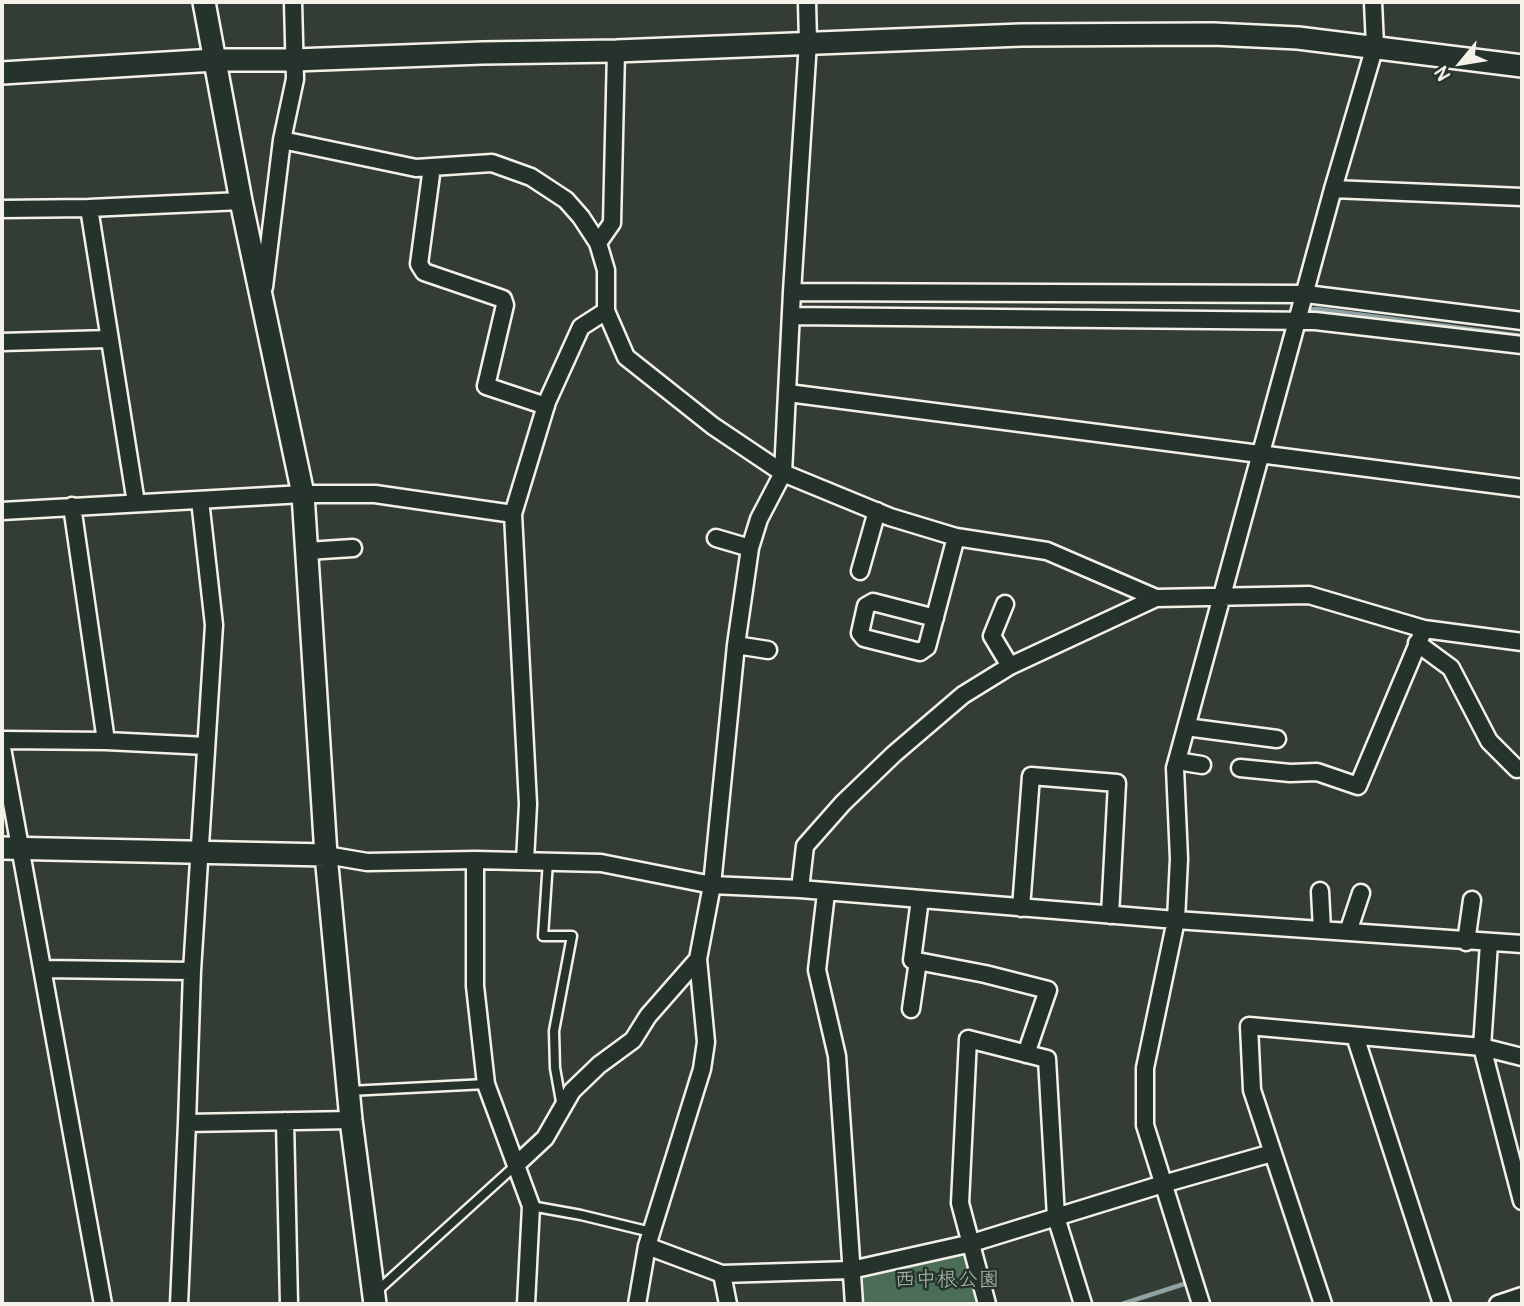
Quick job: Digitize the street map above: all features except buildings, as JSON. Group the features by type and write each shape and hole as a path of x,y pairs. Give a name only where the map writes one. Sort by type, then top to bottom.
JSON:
{"street":[{"path":"204,2 241,201 303,494 326,855 351,1120 374,1299"},
{"path":"263,295 282,140 295,79 293,2"},
{"path":"637,1304 649,1239 702,1069 706,1042 698,959 712,885 736,645 750,548 759,519 783,473 808,42 807,2"},
{"path":"1201,1304 1145,1125 1144,1068 1176,920 1179,859 1175,768 1333,188 1375,46 1373,2"},
{"path":"2,73 215,60 616,51 1021,35 1213,34 1298,38 1522,66"},
{"path":"598,243 612,223 616,51"},
{"path":"282,140 416,168 492,163 531,177 566,200 598,243 606,270 606,311 626,357 713,426 783,473 877,511 956,537 1047,551 1156,598"},
{"path":"432,167 419,264 424,271 503,299 505,304 486,386 546,405"},
{"path":"1333,188 1522,197"},
{"path":"2,209 241,201"},
{"path":"89,208 136,503"},
{"path":"792,292 1305,297 1522,321"},
{"path":"525,861 528,804 513,514 546,405 581,327 606,311"},
{"path":"792,316 1315,321 1522,345"},
{"path":"2,342 109,339"},
{"path":"788,393 1522,488"},
{"path":"2,512 303,494 375,494 513,514"},
{"path":"179,1304 192,971 214,625 200,500"},
{"path":"72,506 106,741"},
{"path":"860,571 877,511"},
{"path":"935,618 873,602 866,606 860,633 864,638 920,652 927,647 935,618 956,537"},
{"path":"716,538 750,548"},
{"path":"306,551 353,548"},
{"path":"800,889 805,846 843,803 894,754 963,695 1010,666 1156,598 1309,594 1421,636 1522,642"},
{"path":"1004,604 992,636 1010,666"},
{"path":"1240,768 1290,773 1317,772 1359,786 1421,636"},
{"path":"1421,636 1451,668 1489,741 1517,769"},
{"path":"736,645 768,650"},
{"path":"1186,727 1277,739"},
{"path":"2,740 206,746"},
{"path":"2,748 11,848 43,968 103,1304"},
{"path":"1177,761 1202,765"},
{"path":"1021,908 1031,776 1117,783 1110,915"},
{"path":"11,848 326,855 367,862 475,860 601,863 712,885 800,889 1110,915 1522,944"},
{"path":"475,860 475,986 486,1084 531,1206 526,1304"},
{"path":"1320,891 1322,930"},
{"path":"826,893 817,970 837,1056 854,1304"},
{"path":"1348,932 1361,893"},
{"path":"920,900 912,960 1048,990 1026,1054"},
{"path":"1466,942 1472,900"},
{"path":"1489,943 1482,1047 1522,1201"},
{"path":"516,1165 545,1138 572,1091 599,1065 633,1040 648,1016 698,959"},
{"path":"911,1009 918,961"},
{"path":"43,968 192,971"},
{"path":"1323,1304 1252,1090 1249,1026 1482,1047 1522,1057"},
{"path":"1355,1036 1442,1304"},
{"path":"987,1304 960,1203 968,1040 1047,1059 1056,1217 1083,1304"},
{"path":"187,1123 351,1120"},
{"path":"285,1121 289,1304"},
{"path":"649,1239 722,1274 851,1269 972,1243 1272,1153"},
{"path":"722,1274 728,1304"},
{"path":"1498,1304 1522,1296"}],"lane":[{"path":"548,861 543,936 572,936 554,1031 555,1068 562,1107"},
{"path":"349,1091 486,1084"},
{"path":"374,1299 425,1245 516,1165"},
{"path":"531,1206 580,1215 649,1239"}],"green space":[{"name":"西中根公園","path":"967,1253 979,1304 863,1304 860,1276"}],"waterway":[{"path":"1305,310 1317,309 1522,336"},
{"path":"1122,1304 1184,1284"}]}
